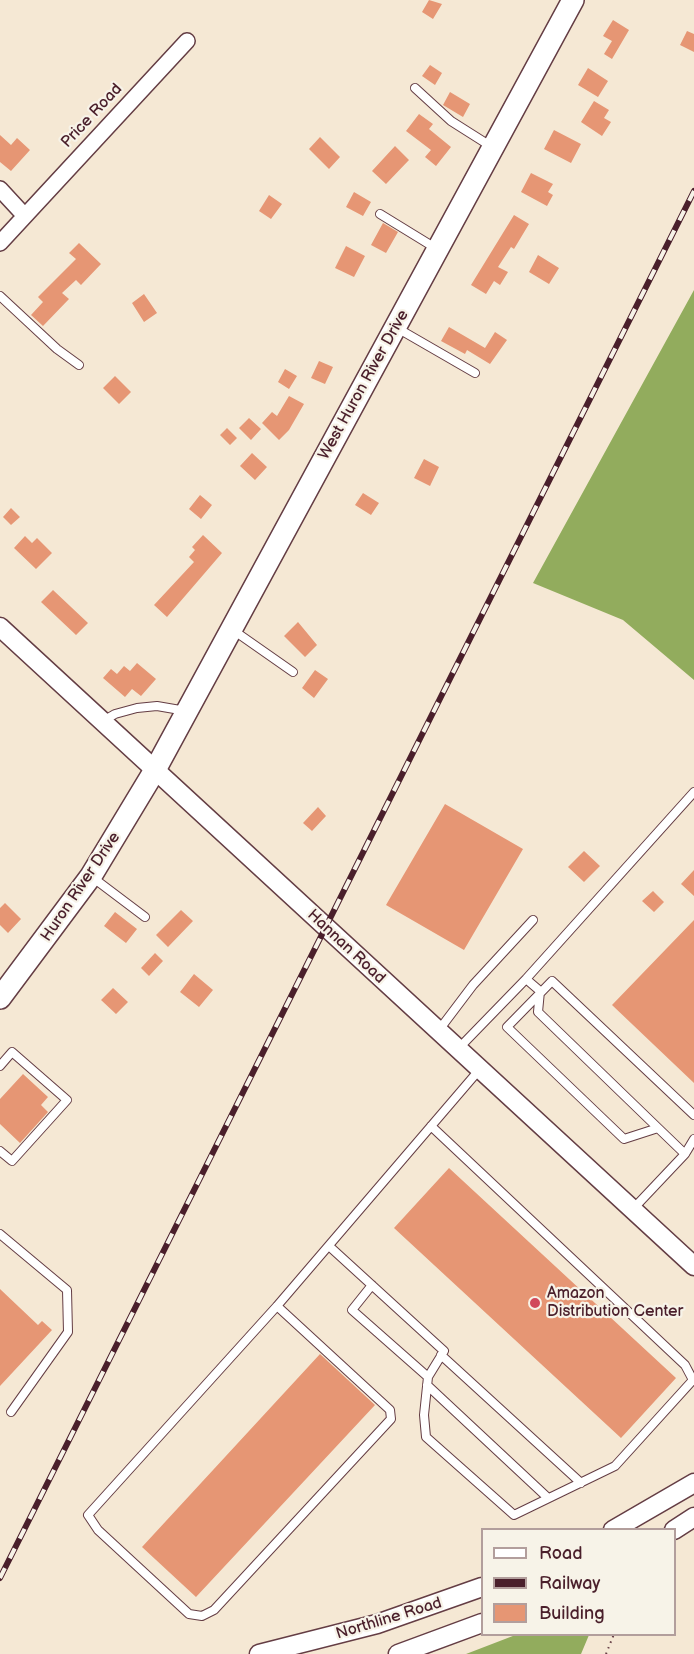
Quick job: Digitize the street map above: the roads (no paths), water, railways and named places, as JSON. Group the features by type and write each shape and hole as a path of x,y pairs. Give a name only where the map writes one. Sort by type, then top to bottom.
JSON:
{"main road":[{"name":"West Huron River Drive","path":"155,770 573,0"},
{"name":"Huron River Drive","path":"0,998 91,876 155,770"}],"street":[{"name":"Price Road","path":"0,243 187,42"},
{"path":"0,189 24,215"},
{"name":"Hannan Road","path":"0,627 694,1266"},
{"path":"616,1528 694,1483"},
{"path":"676,1529 694,1517"},
{"name":"Northline Road","path":"259,1654 377,1624 481,1588"},
{"name":"Northline Road","path":"398,1654 481,1624"}],"lane":[{"path":"415,88 451,121 493,148"},
{"path":"380,213 438,250"},
{"path":"0,296 57,349 79,365"},
{"path":"396,327 475,373"},
{"path":"233,630 293,672"},
{"path":"103,722 115,714 147,707 168,706 187,711"},
{"path":"458,1049 526,979 694,792"},
{"path":"91,876 145,917"},
{"path":"438,1031 473,985 533,920"},
{"path":"526,979 540,991"},
{"path":"658,1128 624,1139 507,1027 552,981 694,1114"},
{"path":"540,991 538,1012 685,1154"},
{"path":"0,1066 12,1052 67,1100 12,1161 0,1151"},
{"path":"277,1306 390,1410 391,1419 214,1610 201,1616 189,1614 98,1530 88,1515 277,1306 480,1069"},
{"path":"329,1246 444,1351 427,1381 424,1415 426,1437 514,1515 615,1466 693,1380 685,1365 431,1126"},
{"path":"632,1210 685,1154 694,1139"},
{"path":"0,1234 67,1290 68,1332 11,1413"},
{"path":"372,1285 352,1310 548,1498"},
{"path":"441,1355 581,1483"}],"railway":[{"path":"0,1578 694,191"}],"place":[{"name":"Amazon Distribution Center","path":"535,1303"}]}
